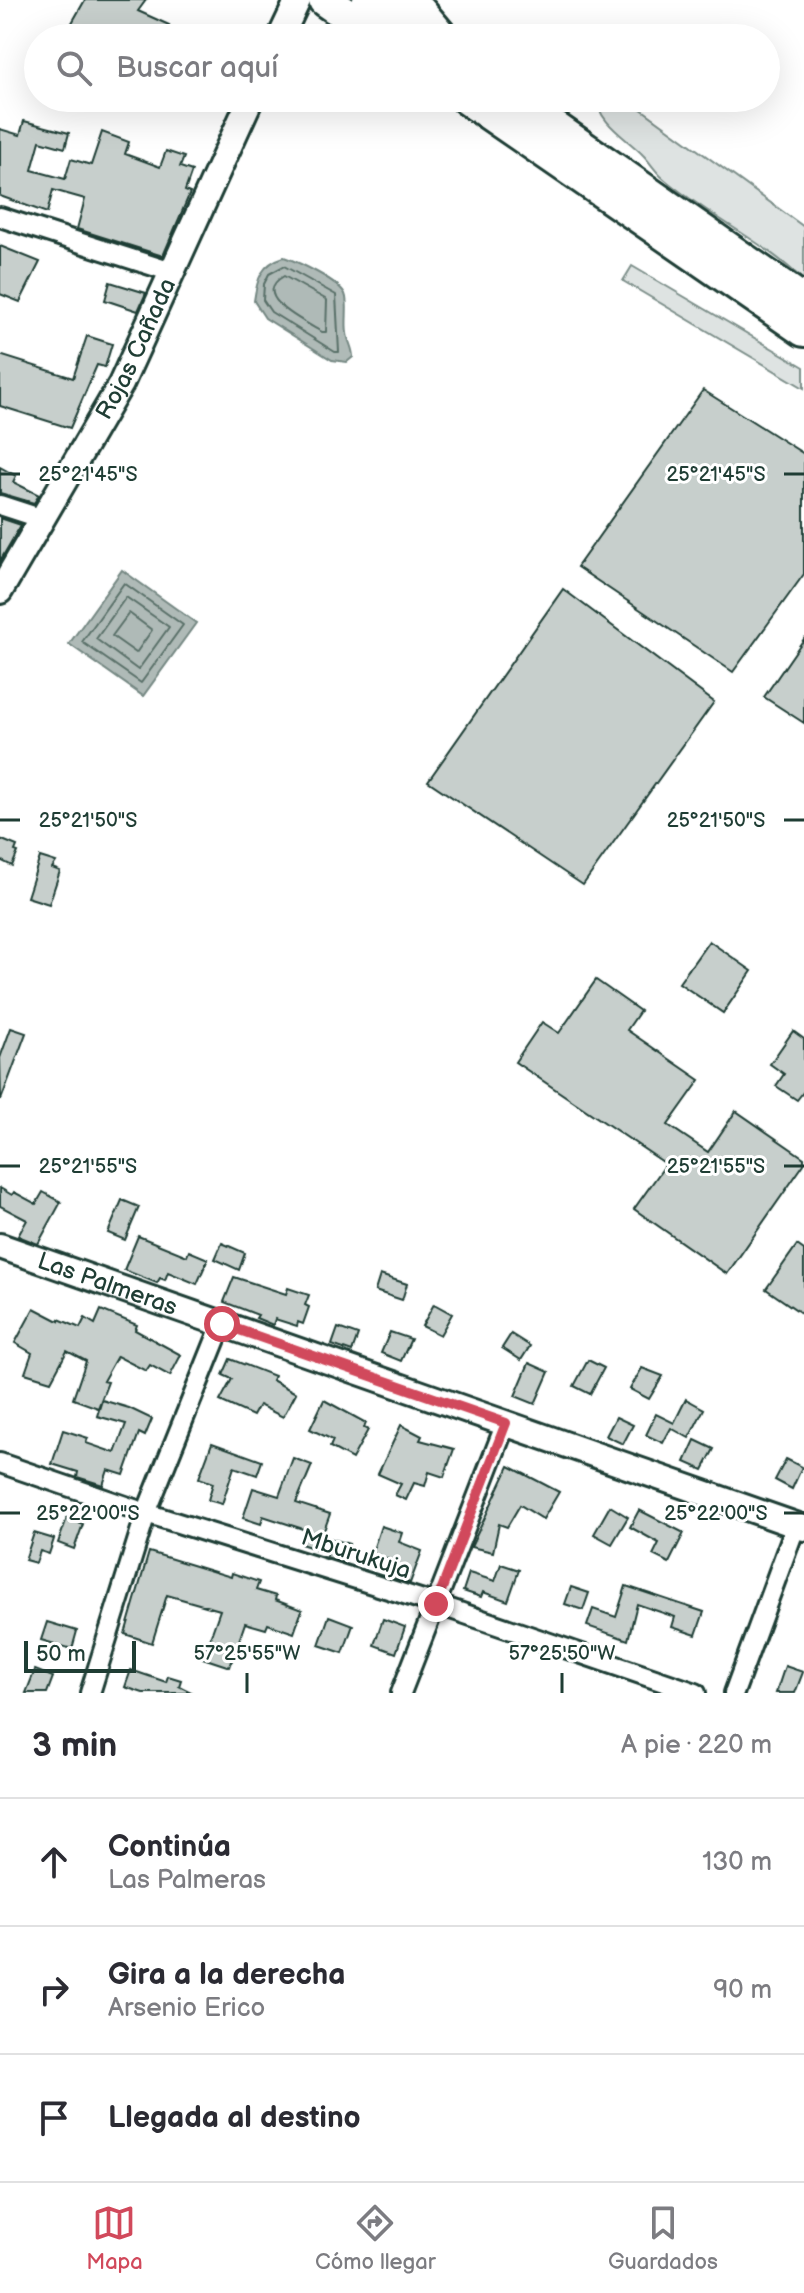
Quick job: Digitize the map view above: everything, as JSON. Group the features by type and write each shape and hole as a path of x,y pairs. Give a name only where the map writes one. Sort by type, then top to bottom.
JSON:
{"highway":[{"path":"325,0 360,24"},
{"path":"369,0 404,24"},
{"path":"410,0 430,24"},
{"path":"487,112 804,330"},
{"path":"532,112 804,302"}],"street":[{"path":"287,24 298,0"},
{"name":"Rojas Cañada","path":"0,591 121,384 245,112"},
{"path":"0,217 172,272"},
{"path":"0,505 43,519"},
{"name":"Las Palmeras","path":"0,1246 800,1527"},
{"path":"90,1693 146,1513 222,1324"},
{"path":"401,1693 506,1423"},
{"name":"Mburukuja","path":"0,1463 146,1513 436,1604 696,1693"},
{"path":"734,1693 800,1527"}],"shaded area":[{"path":"600,112 645,112 804,227 804,281 771,253 680,192"},
{"path":"632,266 804,367 804,388 623,281"}],"water":[{"path":"284,257 327,278 345,294 347,333 353,357 347,362 332,360 265,318 254,301 265,268"},
{"path":"122,570 196,623 143,696 69,644"}],"building":[{"path":"85,0 146,0 138,11 167,24 71,24"},
{"path":"24,121 69,133 65,148 40,141 32,170 65,179 71,159 91,165 102,132 129,142 125,154 160,167 166,151 184,157 180,167 192,171 185,191 190,193 163,256 77,229 85,199 53,190 47,213 0,196 0,129 20,135"},
{"path":"0,246 40,262 20,302 0,294"},
{"path":"110,282 146,293 138,311 105,300"},
{"path":"87,336 112,344 105,367 97,365 70,428 0,406 0,355 73,378"},
{"path":"703,390 804,454 804,574 733,672 577,567"},
{"path":"0,467 16,476 13,482 39,495 34,503 0,493"},
{"path":"0,518 21,525 0,561"},
{"path":"563,589 714,702 583,885 428,781"},
{"path":"804,639 804,723 764,697"},
{"path":"0,839 17,846 15,851 18,852 12,866 0,860"},
{"path":"40,857 56,862 52,868 60,871 49,904 27,897"},
{"path":"709,941 752,971 723,1013 679,983"},
{"path":"596,980 640,1011 627,1030 700,1080 668,1125 708,1152 736,1111 804,1158 804,1164 727,1274 634,1209 666,1164 515,1062 542,1022 559,1033"},
{"path":"11,1028 26,1033 1,1100 0,1058"},
{"path":"793,1031 804,1039 804,1091 797,1100 776,1086 784,1074 770,1064"},
{"path":"0,1188 36,1204 43,1192 61,1202 38,1244 18,1236 27,1220 0,1206"},
{"path":"122,1200 139,1207 125,1240 108,1233"},
{"path":"138,1236 187,1256 189,1251 208,1259 197,1284 168,1272 165,1280 160,1278 157,1283 124,1270"},
{"path":"222,1243 245,1253 239,1270 215,1259"},
{"path":"797,1245 804,1250 804,1315 766,1289"},
{"path":"380,1275 407,1284 402,1300 375,1291"},
{"path":"234,1277 286,1294 288,1288 309,1295 305,1305 309,1307 303,1324 298,1322 297,1326 275,1319 273,1325 256,1318 258,1315 224,1302"},
{"path":"434,1304 452,1314 440,1335 422,1326"},
{"path":"34,1308 80,1328 85,1318 95,1324 101,1310 137,1325 135,1330 181,1355 170,1376 150,1365 146,1371 117,1356 103,1381 108,1382 98,1408 73,1399 86,1361 67,1351 51,1381 25,1373 32,1353 15,1343"},
{"path":"338,1328 358,1335 352,1352 332,1345"},
{"path":"390,1332 411,1339 401,1361 381,1353"},
{"path":"511,1334 530,1346 521,1360 502,1348"},
{"path":"230,1359 274,1376 272,1380 296,1393 283,1417 259,1405 253,1416 220,1401 232,1379 223,1375"},
{"path":"588,1360 604,1368 590,1394 574,1386"},
{"path":"529,1363 549,1372 535,1404 515,1396"},
{"path":"642,1368 663,1376 649,1399 630,1389"},
{"path":"686,1399 704,1409 689,1438 671,1428 663,1443 646,1435 656,1414 674,1423"},
{"path":"102,1400 152,1419 145,1436 139,1433 124,1475 108,1470 103,1485 77,1477 78,1472 52,1464 63,1430 88,1438 86,1443 115,1453 126,1424 97,1416"},
{"path":"324,1400 366,1423 364,1428 368,1430 352,1459 330,1447 333,1440 310,1429"},
{"path":"616,1417 633,1425 623,1444 606,1436"},
{"path":"401,1425 422,1436 420,1440 454,1449 444,1477 429,1472 425,1486 414,1483 406,1500 395,1495 401,1484 378,1474"},
{"path":"695,1440 714,1449 703,1470 685,1462"},
{"path":"212,1443 262,1461 257,1475 234,1467 222,1504 208,1500 213,1483 199,1478"},
{"path":"293,1458 312,1465 296,1503 330,1514 322,1536 349,1544 343,1562 301,1544 306,1530 263,1516 261,1524 243,1518 253,1488 279,1496"},
{"path":"786,1459 802,1467 792,1489 775,1480"},
{"path":"509,1466 559,1492 543,1519 520,1505 507,1527 499,1524 493,1552 471,1547"},
{"path":"610,1506 628,1517 612,1544 594,1534"},
{"path":"639,1510 684,1533 669,1563 653,1555 659,1543 630,1527"},
{"path":"67,1518 83,1524 74,1549 58,1543"},
{"path":"381,1526 402,1533 399,1542 422,1551 410,1583 392,1578 397,1562 372,1553"},
{"path":"34,1533 54,1539 49,1554 40,1551 36,1563 25,1560"},
{"path":"149,1552 231,1577 232,1573 259,1582 256,1590 276,1596 275,1600 302,1610 294,1633 268,1624 266,1629 245,1623 230,1667 203,1658 220,1610 167,1595 152,1643 125,1634"},
{"path":"501,1564 519,1570 508,1601 483,1592 481,1597 463,1591 469,1573 495,1581"},
{"path":"626,1586 704,1612 696,1635 672,1627 675,1617 637,1604 628,1640 587,1626 593,1609 616,1617"},
{"path":"571,1587 589,1593 583,1610 565,1604"},
{"path":"329,1616 353,1625 343,1653 319,1645"},
{"path":"383,1619 405,1627 396,1653 374,1645"},
{"path":"47,1622 77,1631 72,1649 41,1640"},
{"path":"785,1666 803,1672 795,1693 776,1693"},
{"path":"35,1670 53,1677 47,1693 26,1693"},
{"path":"131,1670 166,1682 168,1676 181,1680 179,1686 193,1693 143,1693 125,1687"}],"route":[{"path":"222,1324 506,1423 436,1604"}]}
